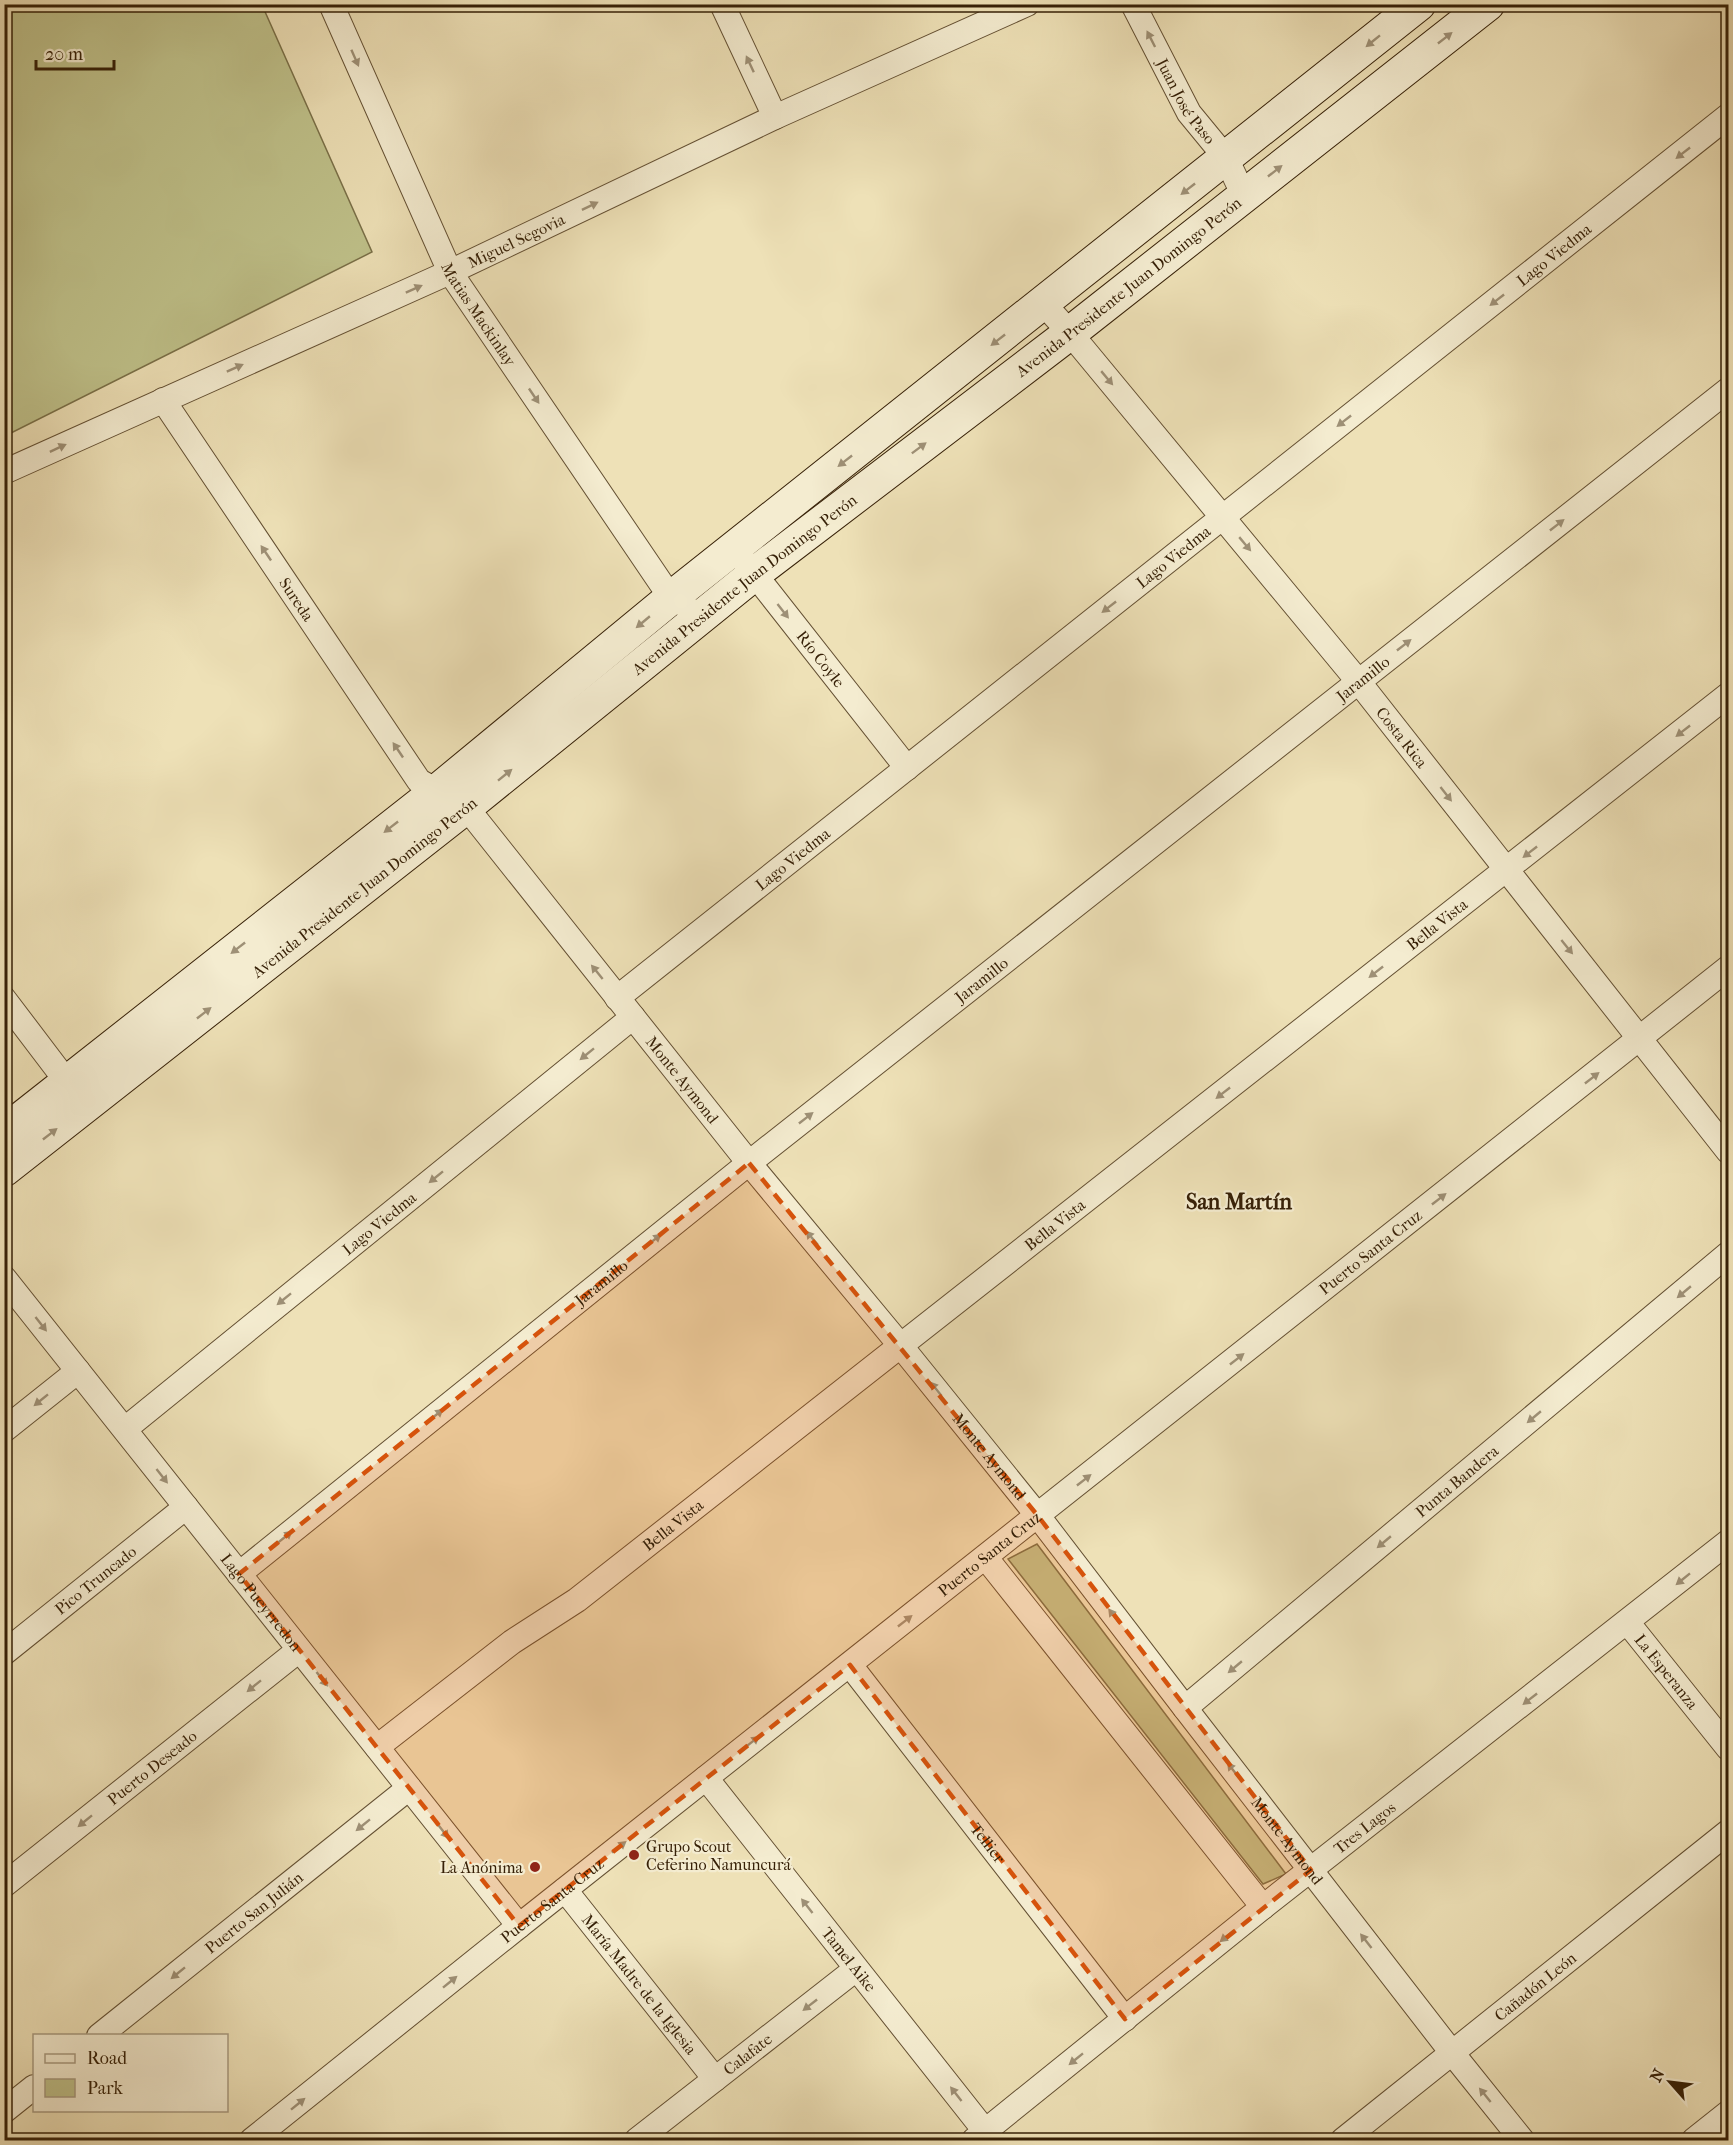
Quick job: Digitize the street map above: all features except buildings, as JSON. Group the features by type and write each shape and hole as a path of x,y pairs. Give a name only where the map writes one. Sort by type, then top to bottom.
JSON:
{"main road":[{"name":"Avenida Presidente Juan Domingo Perón","path":"4,1132 438,791 671,598 1419,4"},
{"name":"Avenida Presidente Juan Domingo Perón","path":"4,1170 466,807 754,574 1070,333 1488,4"}],"street":[{"name":"Matias Mackinlay","path":"331,4 450,272 671,598"},
{"path":"722,4 775,117"},
{"name":"Miguel Segovia","path":"4,472 450,272 775,117 1028,4"},
{"name":"Juan José Paso","path":"1133,4 1189,113 1226,158 1244,196"},
{"name":"Lago Viedma","path":"617,998 1728,116"},
{"name":"Costa Rica","path":"1044,304 1358,681 1728,1151"},
{"name":"Jaramillo","path":"239,1574 749,1163 1728,390"},
{"name":"Sureda","path":"163,400 419,780 438,791"},
{"name":"Río Coyle","path":"735,548 907,768"},
{"path":"671,598 704,614"},
{"name":"Bella Vista","path":"377,1747 512,1642 577,1600 1728,694"},
{"name":"Monte Aymond","path":"438,791 466,807 749,1163 1038,1516 1453,2054 1522,2140"},
{"name":"Puerto Santa Cruz","path":"252,2140 1728,968"},
{"path":"4,999 67,1082"},
{"name":"Lago Viedma","path":"124,1429 633,1017"},
{"name":"Punta Bandera","path":"1185,1708 1728,1254"},
{"name":"Lago Pueyrredon","path":"4,1278 519,1926"},
{"path":"4,1430 78,1371"},
{"name":"Pico Truncado","path":"4,1653 186,1506"},
{"name":"Tres Lagos","path":"983,2137 1263,1907 1628,1623 1728,1542"},
{"path":"986,1558 1263,1907"},
{"name":"La Esperanza","path":"1628,1623 1728,1748"},
{"name":"Puerto Deseado","path":"4,1885 299,1650"},
{"name":"Tellier","path":"850,1665 1125,2019"},
{"name":"Tamel Aike","path":"706,1778 856,1969 983,2137"},
{"name":"Puerto San Julián","path":"102,2034 409,1788"},
{"name":"Cañadón León","path":"1343,2140 1728,1832"},
{"name":"María Madre de la Iglesia","path":"565,1890 715,2079"},
{"name":"Calafate","path":"637,2140 856,1969"},
{"path":"4,2111 33,2088"},
{"path":"1694,2140 1728,2113"}],"highlighted area":[{"path":"749,1163 1038,1516 1311,1870 1125,2019 850,1665 519,1926 239,1574"}],"green space":[{"path":"5,4 262,5 372,252 5,436"},
{"path":"1037,1544 1286,1874 1263,1884 1008,1559"}],"place":[{"name":"Grupo Scout Ceferino Namuncurá","path":"634,1855"},
{"name":"La Anónima","path":"535,1867"}],"district":[{"name":"San Martín","path":"1239,1202"}]}
